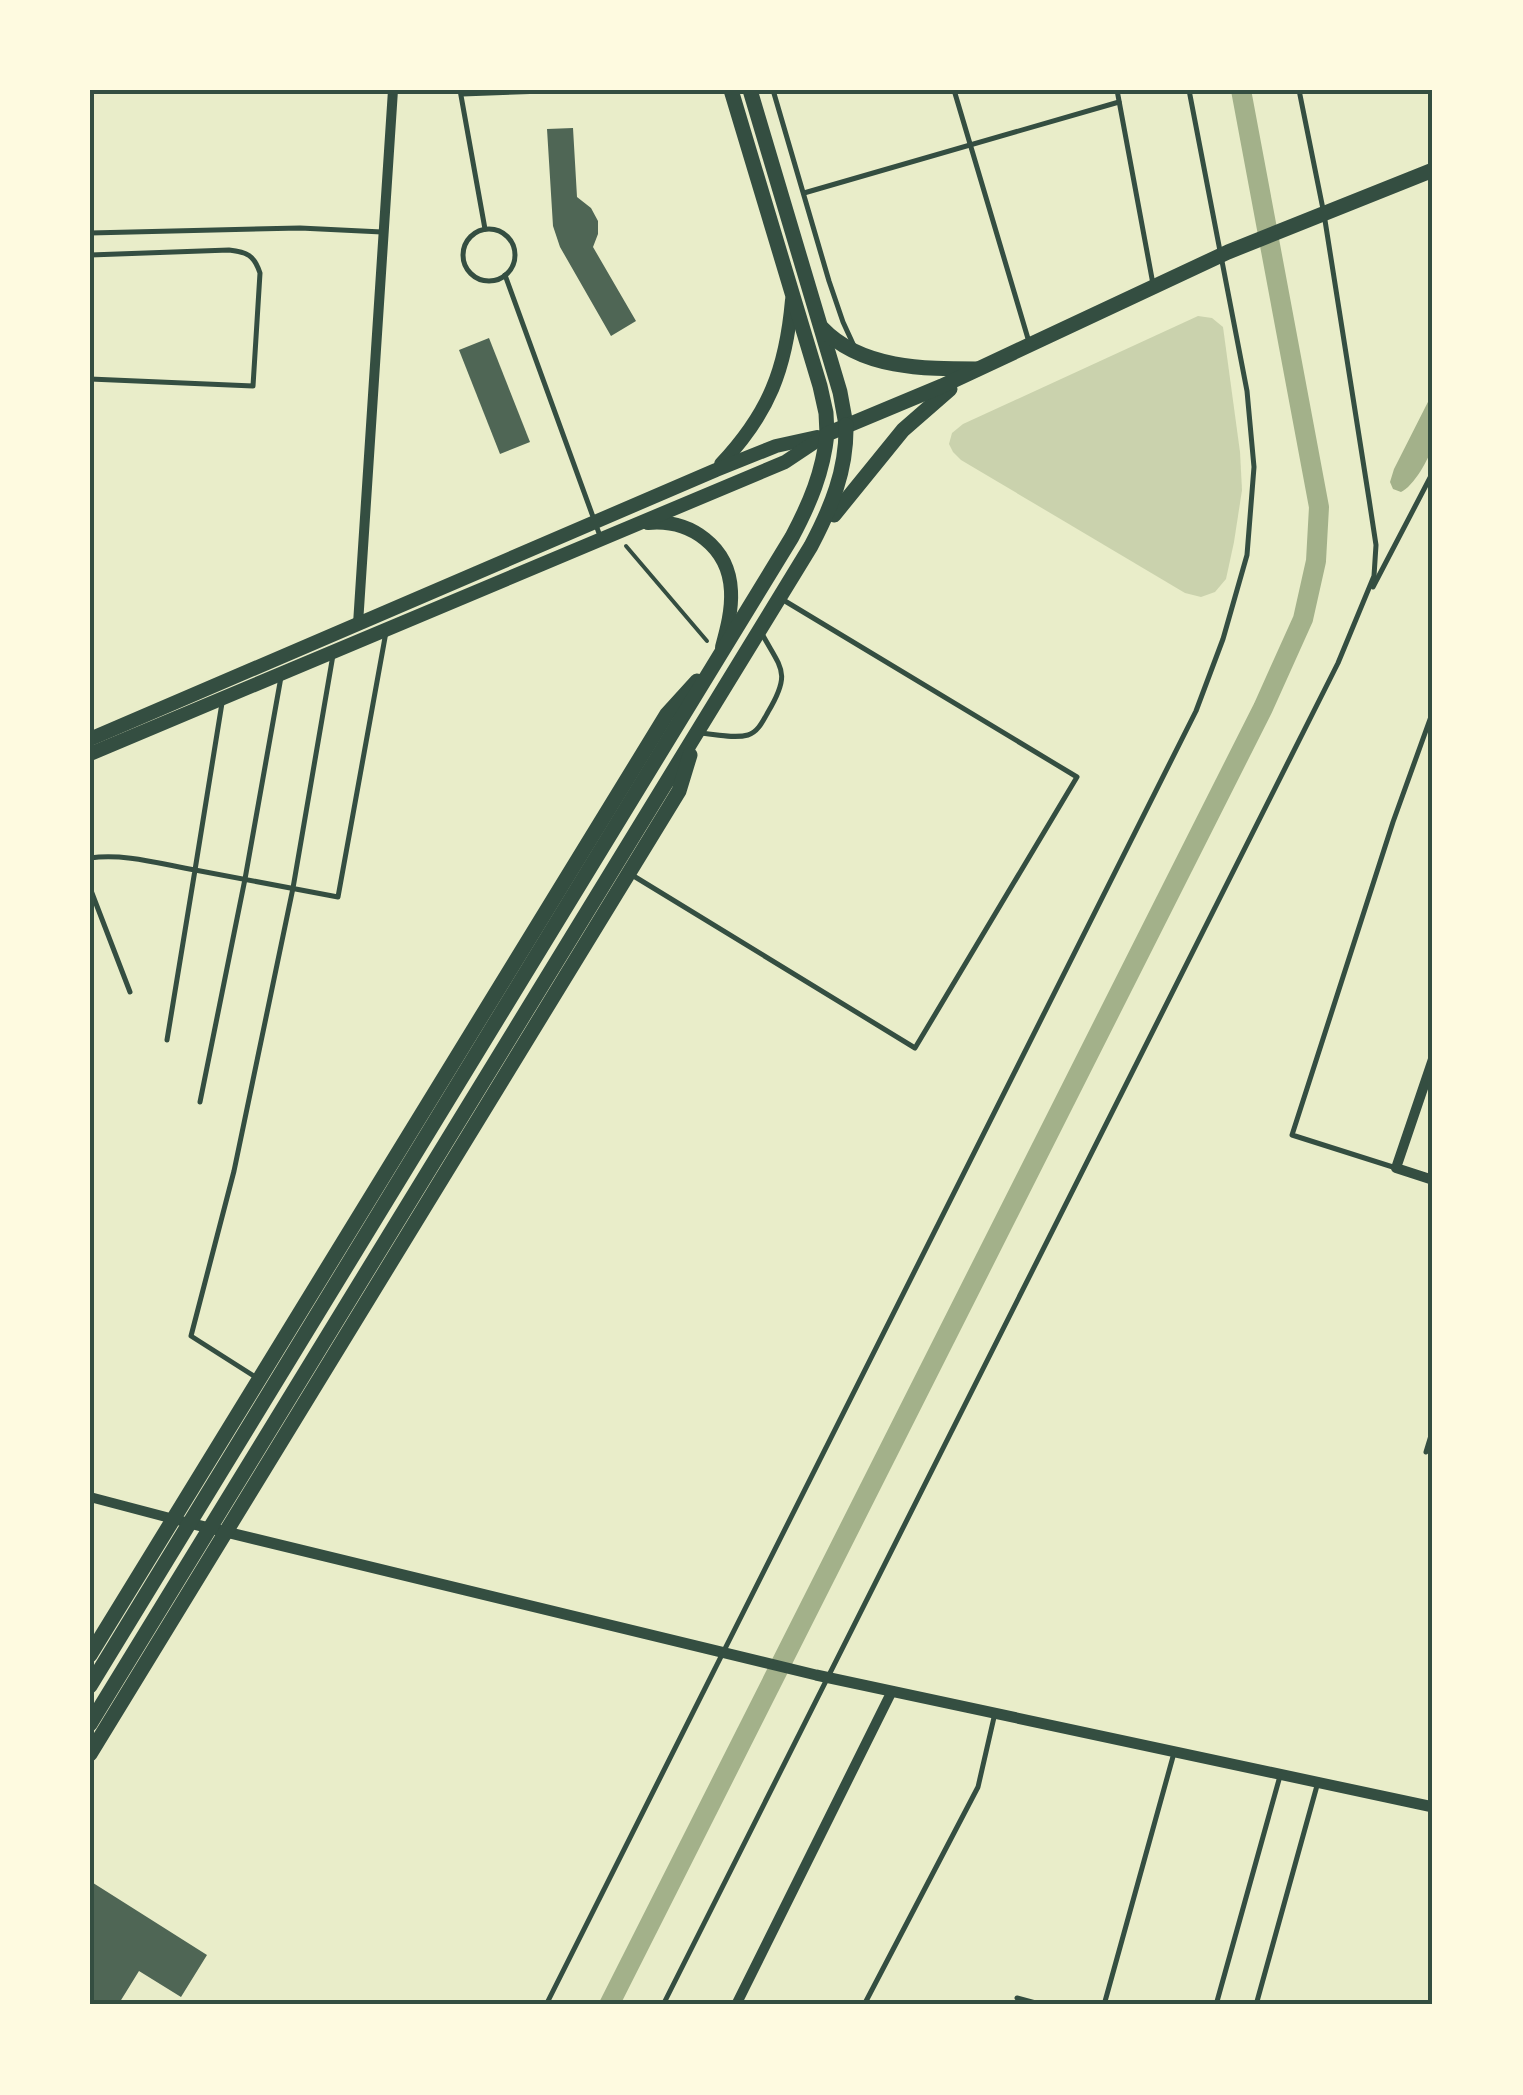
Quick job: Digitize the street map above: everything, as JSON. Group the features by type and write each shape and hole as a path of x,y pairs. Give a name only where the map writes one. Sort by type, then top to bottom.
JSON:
{"main road":[{"path":"90,1686 258,1380 720,656 809,504 825,456 826,414 731,90"},
{"path":"90,1754 218,1530 760,630 834,500 844,461 846,425 840,392 750,90"},
{"path":"90,754 785,462 827,434 1224,254 1433,170"},
{"path":"716,470 750,431 776,382 786,349 792,294"},
{"path":"821,328 841,346 880,360 913,367 977,369"},
{"path":"810,546 904,430 942,394 977,369"},
{"path":"90,740 716,470 776,446 827,434"},
{"path":"638,524 673,524 690,529 721,556 728,571 731,602 720,656"},
{"path":"90,1724 218,1530 629,874 679,792 697,733"},
{"path":"90,1656 181,1520 497,1005"}],"street":[{"path":"358,624 394,90"},
{"path":"1433,1059 1396,1168 1433,1180"},
{"path":"90,1497 822,1676 1433,1806"},
{"path":"736,2005 892,1691"}],"lane":[{"path":"485,229 460,92 574,90"},
{"path":"773,90 842,322 858,353"},
{"path":"954,90 1030,345"},
{"path":"1117,90 1154,287"},
{"path":"546,2005 728,1654 1187,728 1222,639 1246,555 1254,466 1247,391 1224,254 1189,90"},
{"path":"1300,90 1376,545 1374,576 1363,607"},
{"path":"804,192 1119,102"},
{"path":"90,233 300,228 384,232"},
{"path":"485,229 501,232 512,244 514,261 505,275 488,280 472,274 464,260 466,244 485,229"},
{"path":"90,255 229,250 255,258 260,272 253,386 90,379"},
{"path":"505,275 595,522 608,536"},
{"path":"663,2005 822,1676 1433,472"},
{"path":"629,874 914,1048 1077,778 779,598"},
{"path":"90,858 130,859 338,897 386,630"},
{"path":"697,733 745,736 762,723 783,682 781,669 760,630"},
{"path":"258,1380 191,1336 234,1171 292,888 334,652"},
{"path":"200,1102 246,880 282,674"},
{"path":"167,1040 223,698"},
{"path":"1396,1168 1292,1135 1433,711"},
{"path":"90,888 130,992"},
{"path":"1426,1452 1433,1429"},
{"path":"864,2005 978,1787 996,1713"},
{"path":"1104,2005 1174,1751"},
{"path":"1216,2005 1281,1774"},
{"path":"1256,2005 1318,1782"},
{"path":"1017,1998 1043,2005"}],"path":[{"path":"608,536 720,656"}],"shaded area":[{"path":"1198,316 1212,318 1223,327 1242,490 1226,579 1215,592 1201,597 1185,593 961,460 949,444 952,433 963,424"},
{"path":"1433,392 1433,444 1416,478 1401,492 1393,489 1390,482 1394,469"}],"building":[{"path":"573,128 577,197 591,208 598,221 593,247 636,321 611,336 560,247 553,226 547,129"},
{"path":"489,338 530,442 500,454 459,350"},
{"path":"90,1881 207,1955 181,1997 139,1971 118,2005 90,2005"}],"waterway":[{"path":"609,2005 1263,708 1303,619 1316,561 1319,507 1241,90"}]}
